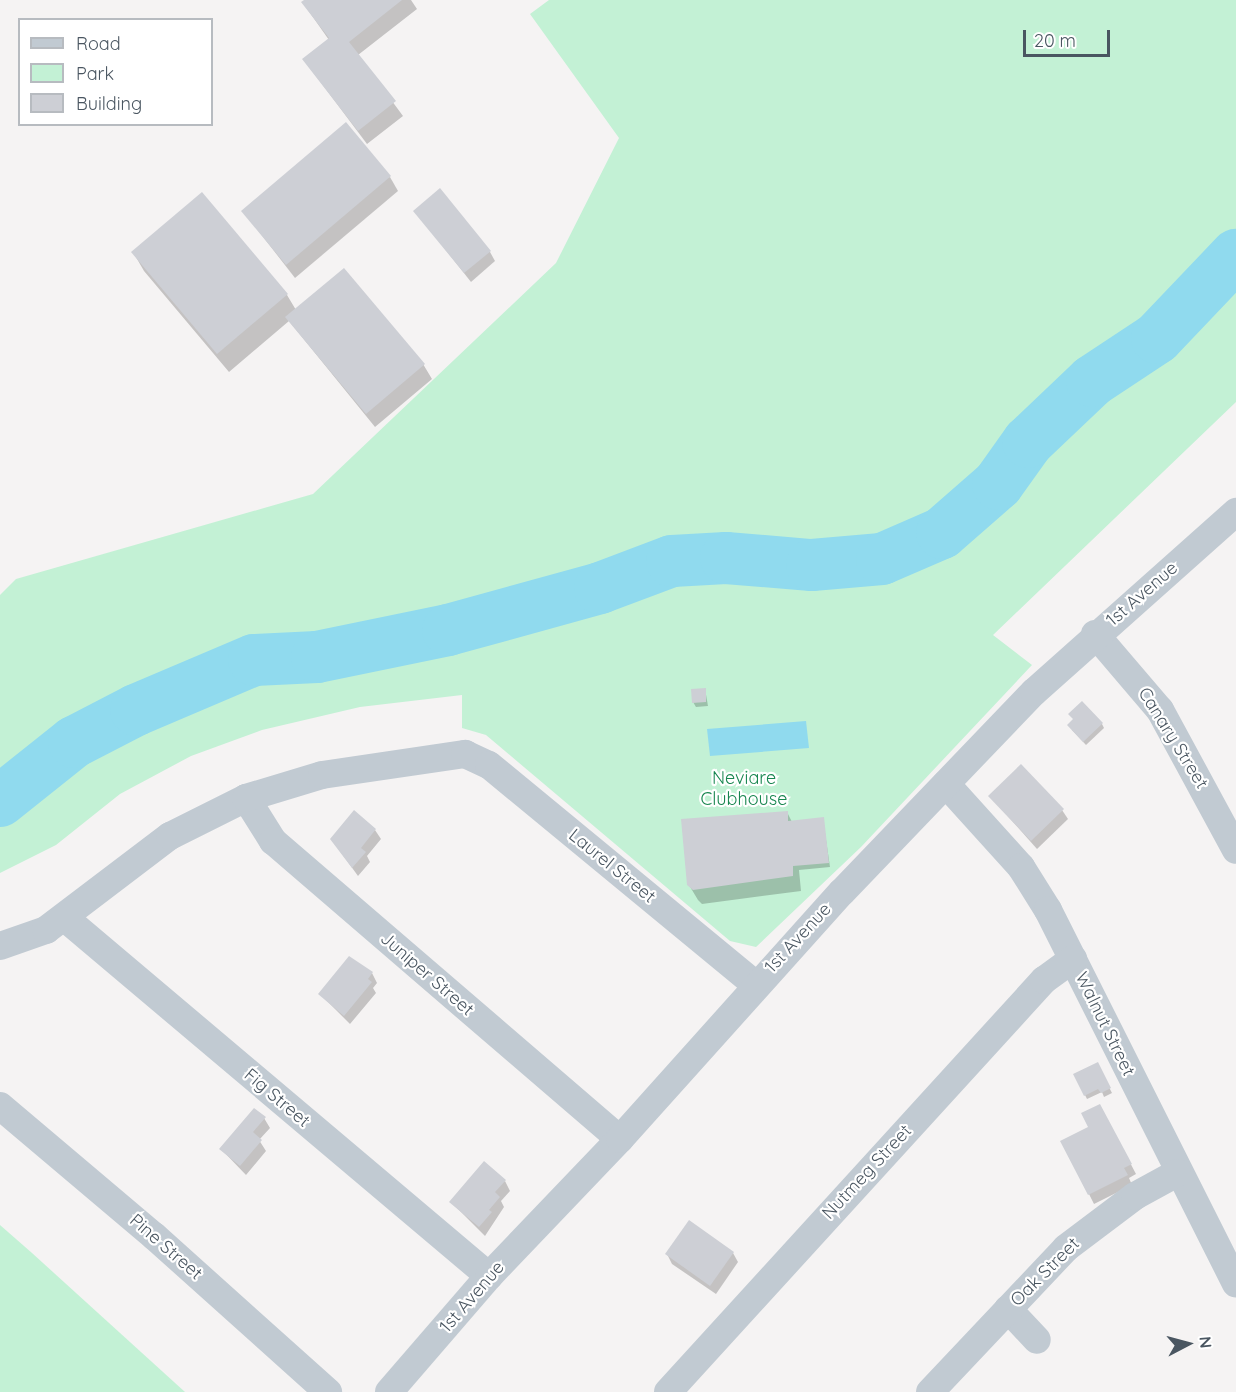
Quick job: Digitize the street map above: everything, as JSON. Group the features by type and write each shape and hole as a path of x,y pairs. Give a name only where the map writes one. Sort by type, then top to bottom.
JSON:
{"street":[{"name":"1st Avenue","path":"389,1392 489,1276 620,1139 755,984 946,784 1095,634 1236,512"},
{"name":"Canary Street","path":"1095,634 1160,710 1236,850"},
{"name":"Laurel Street","path":"246,798 322,775 465,754 489,765 755,984"},
{"name":"Walnut Street","path":"946,784 1021,867 1073,959 1177,1173 1236,1283"},
{"path":"0,946 46,930 65,918 170,836 246,798"},
{"name":"Juniper Street","path":"246,798 257,821 294,860 620,1139"},
{"name":"Fig Street","path":"65,918 489,1276"},
{"name":"Nutmeg Street","path":"668,1392 1044,980 1073,959"},
{"name":"Pine Street","path":"0,1106 154,1236 328,1392"},
{"name":"Oak Street","path":"930,1392 1083,1234 1135,1196 1177,1173"},
{"path":"1008,1309 1037,1340"}],"green space":[{"name":"Neviare Clubhouse","path":"549,0 1236,0 1236,402 993,635 1032,665 861,847 756,947 730,941 486,735 462,728 462,695 360,707 262,730 191,756 120,794 56,845 0,873 0,595 16,579 313,494 556,263 619,138 530,14"},
{"path":"0,1225 32,1253 185,1392 0,1392"}],"water":[{"path":"806,721 809,748 710,756 707,729"}],"building":[{"path":"304,0 402,0 349,42 396,101 358,131 302,59 329,38 301,2"},
{"path":"346,122 391,176 286,265 241,211"},
{"path":"440,188 491,251 464,273 413,211"},
{"path":"202,192 288,294 217,354 131,252"},
{"path":"344,268 425,364 366,414 285,317"},
{"path":"706,688 706,702 692,703 691,689"},
{"path":"1082,701 1103,723 1083,742 1067,725 1073,719 1068,714"},
{"path":"1021,764 1064,809 1031,841 988,796"},
{"path":"354,810 376,829 361,848 366,852 352,868 330,839"},
{"path":"788,811 788,821 824,817 829,863 793,866 793,876 693,890 687,885 681,819"},
{"path":"349,956 373,972 368,979 372,982 344,1016 318,994"},
{"path":"1098,1062 1111,1088 1101,1093 1098,1089 1084,1096 1073,1074"},
{"path":"1100,1104 1132,1164 1124,1168 1128,1175 1088,1195 1060,1141 1088,1127 1081,1113"},
{"path":"254,1108 266,1117 253,1132 262,1140 240,1166 219,1149"},
{"path":"484,1161 506,1180 495,1192 500,1197 489,1210 492,1212 479,1227 449,1202"},
{"path":"689,1220 734,1252 710,1286 665,1254"}],"waterway":[{"path":"0,801 74,742 136,710 254,660 317,657 448,630 600,588 672,561 726,558 812,565 882,559 942,533 998,484 1028,442 1092,381 1157,338 1236,255"}]}
